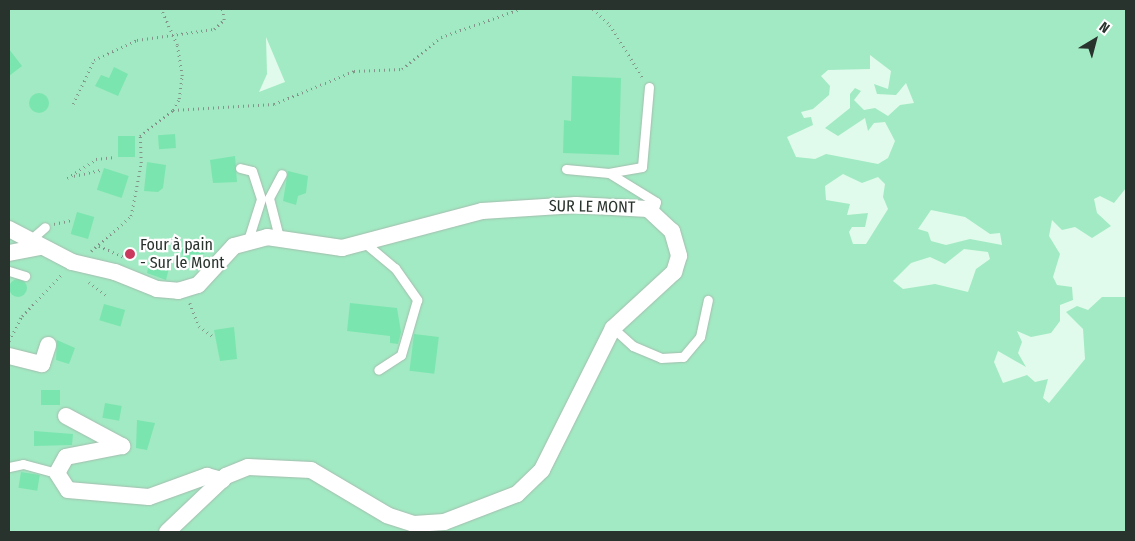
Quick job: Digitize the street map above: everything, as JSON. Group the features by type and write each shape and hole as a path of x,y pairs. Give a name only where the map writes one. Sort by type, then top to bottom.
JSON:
{"street":[{"name":"SUR LE MONT","path":"167,532 222,480 248,468 302,468 334,480 396,519 414,524 444,522 501,502 522,491 542,470 613,328 677,266 676,240 653,211 617,204 498,208 366,244 342,248 279,237 248,240 227,252 205,278 186,290"},
{"path":"9,229 63,265 157,289 186,290"},
{"path":"9,253 34,244"},
{"path":"9,356 42,364 48,345"},
{"path":"66,416 122,446 70,455 57,473 68,490 134,497 154,496 207,476 222,480"}],"lane":[{"path":"566,169 609,173 642,166 649,87"},
{"path":"240,168 252,171 261,199 248,240"},
{"path":"609,173 656,202 653,211"},
{"path":"279,237 268,198 282,174"},
{"path":"34,244 45,227"},
{"path":"366,244 395,268 417,300 401,355 378,370"},
{"path":"9,271 25,276"},
{"path":"613,328 633,346 661,358 683,357 700,337 708,300"},
{"path":"9,467 23,464 57,473"}],"path":[{"path":"161,9 175,33 182,76 173,110"},
{"path":"73,104 94,60 137,40 175,33 214,29 224,20 222,9"},
{"path":"86,254 99,246 131,216 141,163 140,136 173,110 274,104 354,71 402,69 441,37 520,9"},
{"path":"593,9 610,25 649,87"},
{"path":"67,178 96,159 115,157"},
{"path":"74,176 101,170"},
{"path":"45,227 72,220"},
{"path":"99,246 124,257"},
{"path":"9,343 31,306 63,265"},
{"path":"186,290 199,326 213,336"}],"green space":[{"path":"9,9 1126,9 1126,188 1114,203 1100,196 1094,199 1097,213 1111,226 1092,238 1075,227 1062,230 1052,220 1049,236 1060,254 1053,277 1057,285 1072,287 1073,300 1060,305 1060,321 1051,333 1031,337 1017,331 1022,342 1018,353 1026,367 998,351 994,362 1003,383 1027,375 1035,382 1048,379 1043,398 1049,403 1085,359 1083,329 1066,312 1077,306 1088,310 1102,297 1126,297 1126,532 9,532","holes":["266,37 285,82 259,92 267,74","870,55 891,71 888,89 874,84 877,94 896,95 906,83 914,103 900,105 888,116 875,108 864,110 854,100 861,91 855,88 850,94 850,108 825,128 838,136 865,118 868,131 874,123 885,122 895,141 888,158 878,164 826,154 815,159 796,157 787,137 813,125 811,117 804,118 801,112 813,109 829,95 830,86 821,76 828,70 870,69","843,174 862,183 878,177 885,184 883,197 888,209 866,244 853,244 849,232 852,227 865,227 868,213 847,215 850,204 826,200 825,186","931,210 965,217 990,234 1000,233 1002,245 970,239 946,245 931,241 928,232 918,229","964,249 988,252 990,259 976,269 968,292 935,284 903,289 893,281 911,263 930,257 945,264"]}],"building":[{"path":"9,49 22,66 9,76"},
{"path":"114,67 128,74 118,96 95,86 101,75 109,78"},
{"path":"572,76 621,78 619,155 563,153 564,120 571,121"},
{"path":"39,93 46,96 49,103 46,110 39,113 32,110 29,103 32,96"},
{"path":"175,134 176,148 159,149 158,135"},
{"path":"118,136 135,136 135,157 118,157"},
{"path":"235,156 237,182 213,183 210,160"},
{"path":"147,162 166,165 163,188 158,192 144,191"},
{"path":"104,168 129,176 122,198 97,190"},
{"path":"288,171 308,176 306,193 298,196 296,205 283,201"},
{"path":"77,212 94,217 88,239 71,234"},
{"path":"202,239 208,252 186,262 180,249"},
{"path":"150,259 170,264 166,280 147,273"},
{"path":"18,279 24,282 27,288 24,294 18,297 12,294 9,288 12,282"},
{"path":"350,303 397,308 401,332 398,344 390,343 390,336 347,331"},
{"path":"104,304 125,310 120,326 99,320"},
{"path":"234,327 237,359 220,361 214,330"},
{"path":"414,334 439,337 434,374 409,371"},
{"path":"57,340 75,348 69,364 56,360"},
{"path":"41,390 60,390 60,405 41,405"},
{"path":"105,403 122,406 119,421 102,418"},
{"path":"137,420 155,423 147,450 136,448"},
{"path":"34,431 73,434 72,445 34,446"},
{"path":"21,472 40,475 37,491 18,488"}],"place":[{"name":"Four à pain - Sur le Mont","path":"130,254"}]}
